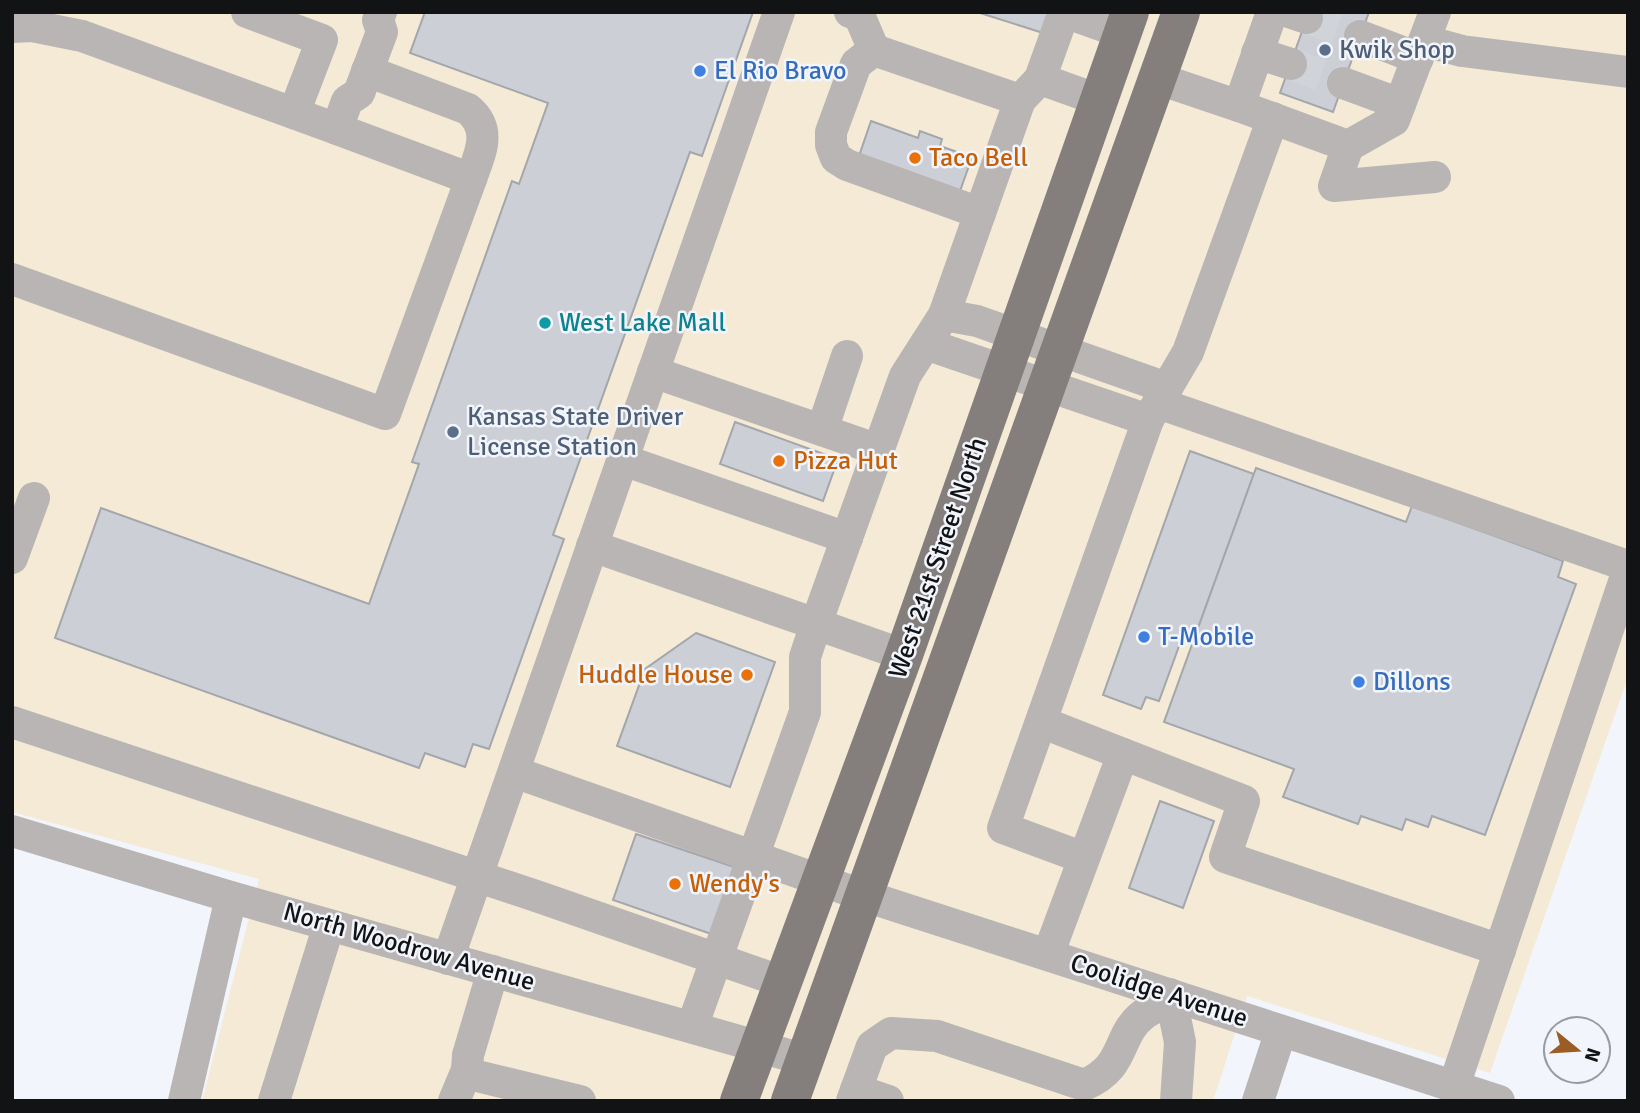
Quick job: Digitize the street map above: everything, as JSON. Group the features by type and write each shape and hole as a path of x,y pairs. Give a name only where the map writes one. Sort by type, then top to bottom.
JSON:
{"main road":[{"name":"West 21st Street North","path":"790,1101 1181,12"},
{"name":"West 21st Street North","path":"739,1101 904,655 1127,23"}],"street":[{"path":"247,12 322,40 294,113"},
{"path":"448,959 779,12"},
{"path":"850,12 859,15 874,50"},
{"path":"692,1027 806,712 805,657 905,376 944,316 980,213 1064,12 1127,23"},
{"path":"1239,106 1272,12"},
{"path":"342,115 359,93 382,32 380,16"},
{"path":"342,115 344,88 367,26 380,16"},
{"path":"12,27 32,26 82,36 294,113 342,115 471,178"},
{"path":"1427,28 1394,121 1348,146 1334,186 1435,177"},
{"path":"1360,36 1427,28 1462,51 1628,72"},
{"path":"874,50 1030,90 1099,100"},
{"path":"874,50 856,64 831,132 831,145 836,158 847,165 980,213"},
{"path":"1257,53 1291,64"},
{"path":"12,279 386,414 484,142 477,117 468,109 367,71"},
{"path":"1158,79 1348,146"},
{"path":"1343,83 1400,104"},
{"path":"1084,858 1003,828 1157,404 1188,352 1273,118"},
{"path":"944,316 977,321 1010,353"},
{"path":"926,344 1010,353 1628,568 1454,1086"},
{"path":"822,430 847,356"},
{"path":"653,372 878,450"},
{"path":"623,460 847,538"},
{"path":"12,558 34,498"},
{"path":"592,546 904,655"},
{"path":"12,722 542,898 783,982"},
{"path":"1041,722 1244,802 1225,857 1500,950"},
{"path":"1048,955 1123,754"},
{"name":"Coolidge Avenue","path":"514,772 820,881 1499,1101"},
{"name":"North Woodrow Avenue","path":"12,831 231,897 806,1060"},
{"path":"184,1101 231,897"},
{"path":"274,1101 329,925"},
{"path":"454,1101 467,1070 468,1055 493,971"},
{"path":"888,1101 854,1095 872,1046 891,1033 937,1036 1084,1085 1102,1077 1116,1061 1130,1031 1144,1014 1161,1006 1170,994"},
{"path":"1170,994 1180,1042 1176,1101"},
{"path":"1258,1101 1281,1031"},
{"path":"467,1070 572,1099"}],"shaded area":[{"path":"12,12 1628,12 1628,677 1490,1073 1247,996 1213,1101 202,1101 259,879 12,812"}],"building":[{"name":"West Lake Mall","path":"425,12 753,12 702,156 690,152 553,535 564,539 489,749 473,744 465,767 425,753 419,768 55,638 101,508 369,604 419,464 412,462 512,181 519,184 548,103 410,53"},
{"path":"977,12 1049,12 1043,33"},
{"name":"Kwik Shop","path":"1309,12 1369,12 1333,112 1280,93"},
{"name":"Taco Bell","path":"871,121 918,138 920,131 942,139 940,146 972,157 959,194 858,159"},
{"name":"Pizza Hut","path":"735,422 838,459 823,501 720,464"},
{"path":"1190,451 1254,474 1193,642 1182,638 1159,701 1146,697 1141,709 1103,695"},
{"name":"Dillons","path":"1256,468 1406,522 1412,506 1563,561 1558,577 1576,584 1485,835 1432,816 1428,827 1406,819 1402,830 1361,816 1358,824 1283,797 1294,769 1164,722"},
{"path":"696,633 775,662 730,787 617,746 645,669"},
{"path":"1160,801 1214,821 1183,908 1129,888"},
{"name":"Wendy's","path":"636,834 737,868 714,935 613,900"}],"tunnel":[{"path":"1307,18 1360,36"},
{"path":"1291,64 1343,83"}],"place":[{"name":"Kwik Shop","path":"1325,50"},
{"name":"El Rio Bravo","path":"700,71"},
{"name":"Taco Bell","path":"915,158"},
{"name":"West Lake Mall","path":"545,323"},
{"name":"Kansas State Driver License Station","path":"453,432"},
{"name":"Pizza Hut","path":"779,461"},
{"name":"T-Mobile","path":"1144,637"},
{"name":"Huddle House","path":"747,675"},
{"name":"Dillons","path":"1359,682"},
{"name":"Wendy's","path":"675,884"}]}
